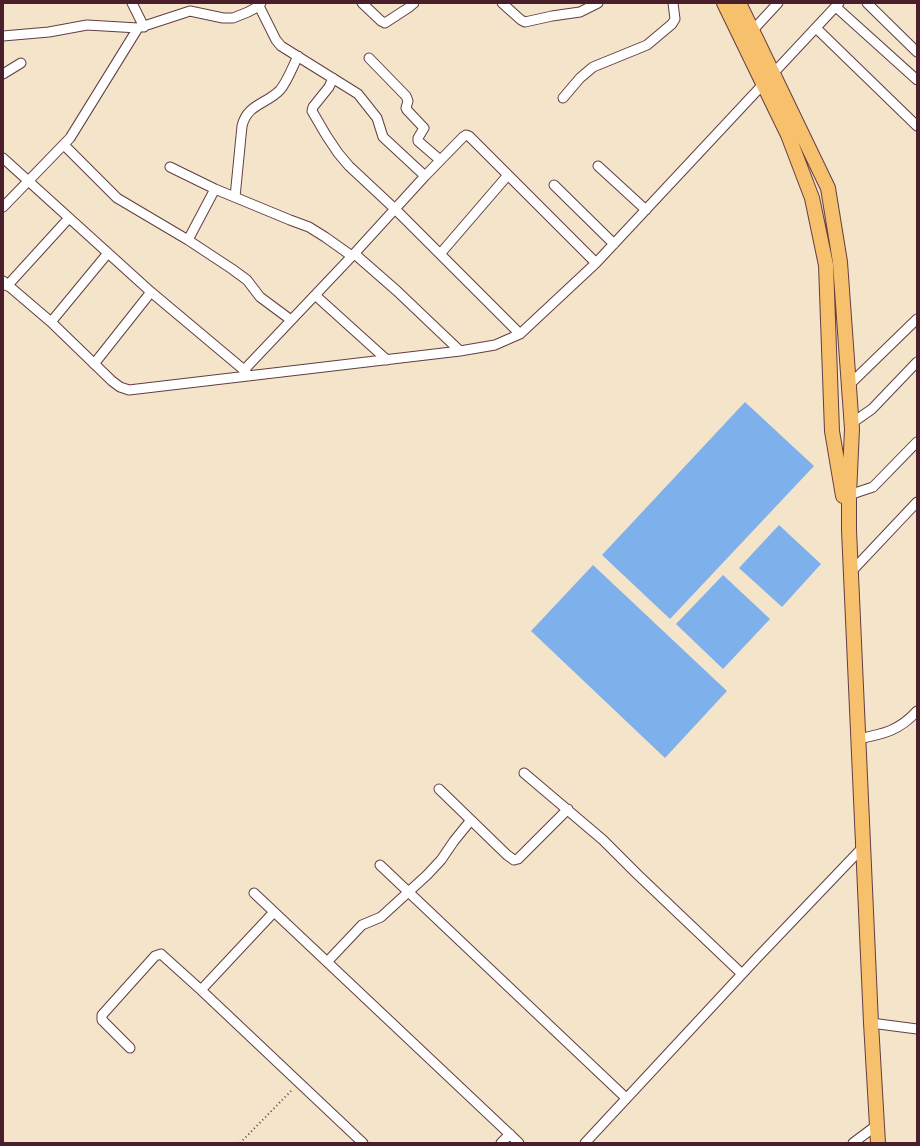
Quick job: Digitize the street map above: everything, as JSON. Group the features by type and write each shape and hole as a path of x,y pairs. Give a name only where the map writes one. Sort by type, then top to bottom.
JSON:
{"main road":[{"path":"724,3 788,135 812,198 826,265 832,431 849,530"},
{"path":"740,3 828,188 840,262 852,423 849,530 871,1023 878,1143"}],"street":[{"path":"132,3 141,28"},
{"path":"362,3 385,23 414,3"},
{"path":"503,3 525,22 580,12 598,3"},
{"path":"563,98 580,78 593,68 641,48 655,39 672,24 675,19 673,3"},
{"path":"752,30 778,3"},
{"path":"867,3 917,52"},
{"path":"3,36 49,32 87,25 141,28 190,11 223,18 233,18 260,5 280,46 358,94 377,118 383,137 424,176"},
{"path":"69,218 5,283 51,322 117,385 123,388 129,390 246,373 387,360 460,351 495,345 520,334 596,263 838,5 917,80"},
{"path":"3,207 73,134 141,28"},
{"path":"816,28 917,126"},
{"path":"235,197 244,119 251,109 276,94 282,88 298,56"},
{"path":"369,58 406,96 408,101 406,108 407,110 424,128 418,140 440,160"},
{"path":"3,74 21,62"},
{"path":"333,78 330,86 313,107 312,111 326,135 343,159 520,334"},
{"path":"246,373 291,320 353,255 424,176 463,137 467,136 596,263"},
{"path":"64,145 117,198 188,240 232,269 247,280 260,297 291,320"},
{"path":"3,158 151,292 246,373"},
{"path":"598,166 646,210"},
{"path":"170,167 215,189 309,227 325,236 349,254 357,256 397,291 460,351"},
{"path":"440,254 508,175"},
{"path":"554,185 614,244"},
{"path":"188,240 215,189"},
{"path":"51,322 108,253"},
{"path":"94,364 151,292"},
{"path":"315,295 387,360"},
{"path":"849,385 917,319"},
{"path":"852,423 872,410 917,362"},
{"path":"849,495 874,487 917,442"},
{"path":"851,572 917,502"},
{"path":"858,740 885,734 894,730 911,718 917,711"},
{"path":"524,773 603,840 742,974"},
{"path":"439,789 510,858 518,860 568,809"},
{"path":"327,962 362,925 380,917 427,875 441,860 471,820"},
{"path":"585,1143 742,974 863,847"},
{"path":"380,866 626,1098"},
{"path":"254,893 519,1143"},
{"path":"201,990 274,912"},
{"path":"130,1048 102,1020 102,1015 155,956 161,954 363,1143"},
{"path":"871,1023 917,1029"},
{"path":"853,1143 877,1125"},
{"path":"501,1143 510,1134"}],"path":[{"path":"240,1143 299,1083"}],"water":[{"path":"745,402 814,466 670,619 602,555"},
{"path":"779,525 821,564 782,607 739,568"},
{"path":"593,565 727,691 665,758 531,631"},
{"path":"723,575 770,619 723,669 676,624"}]}
